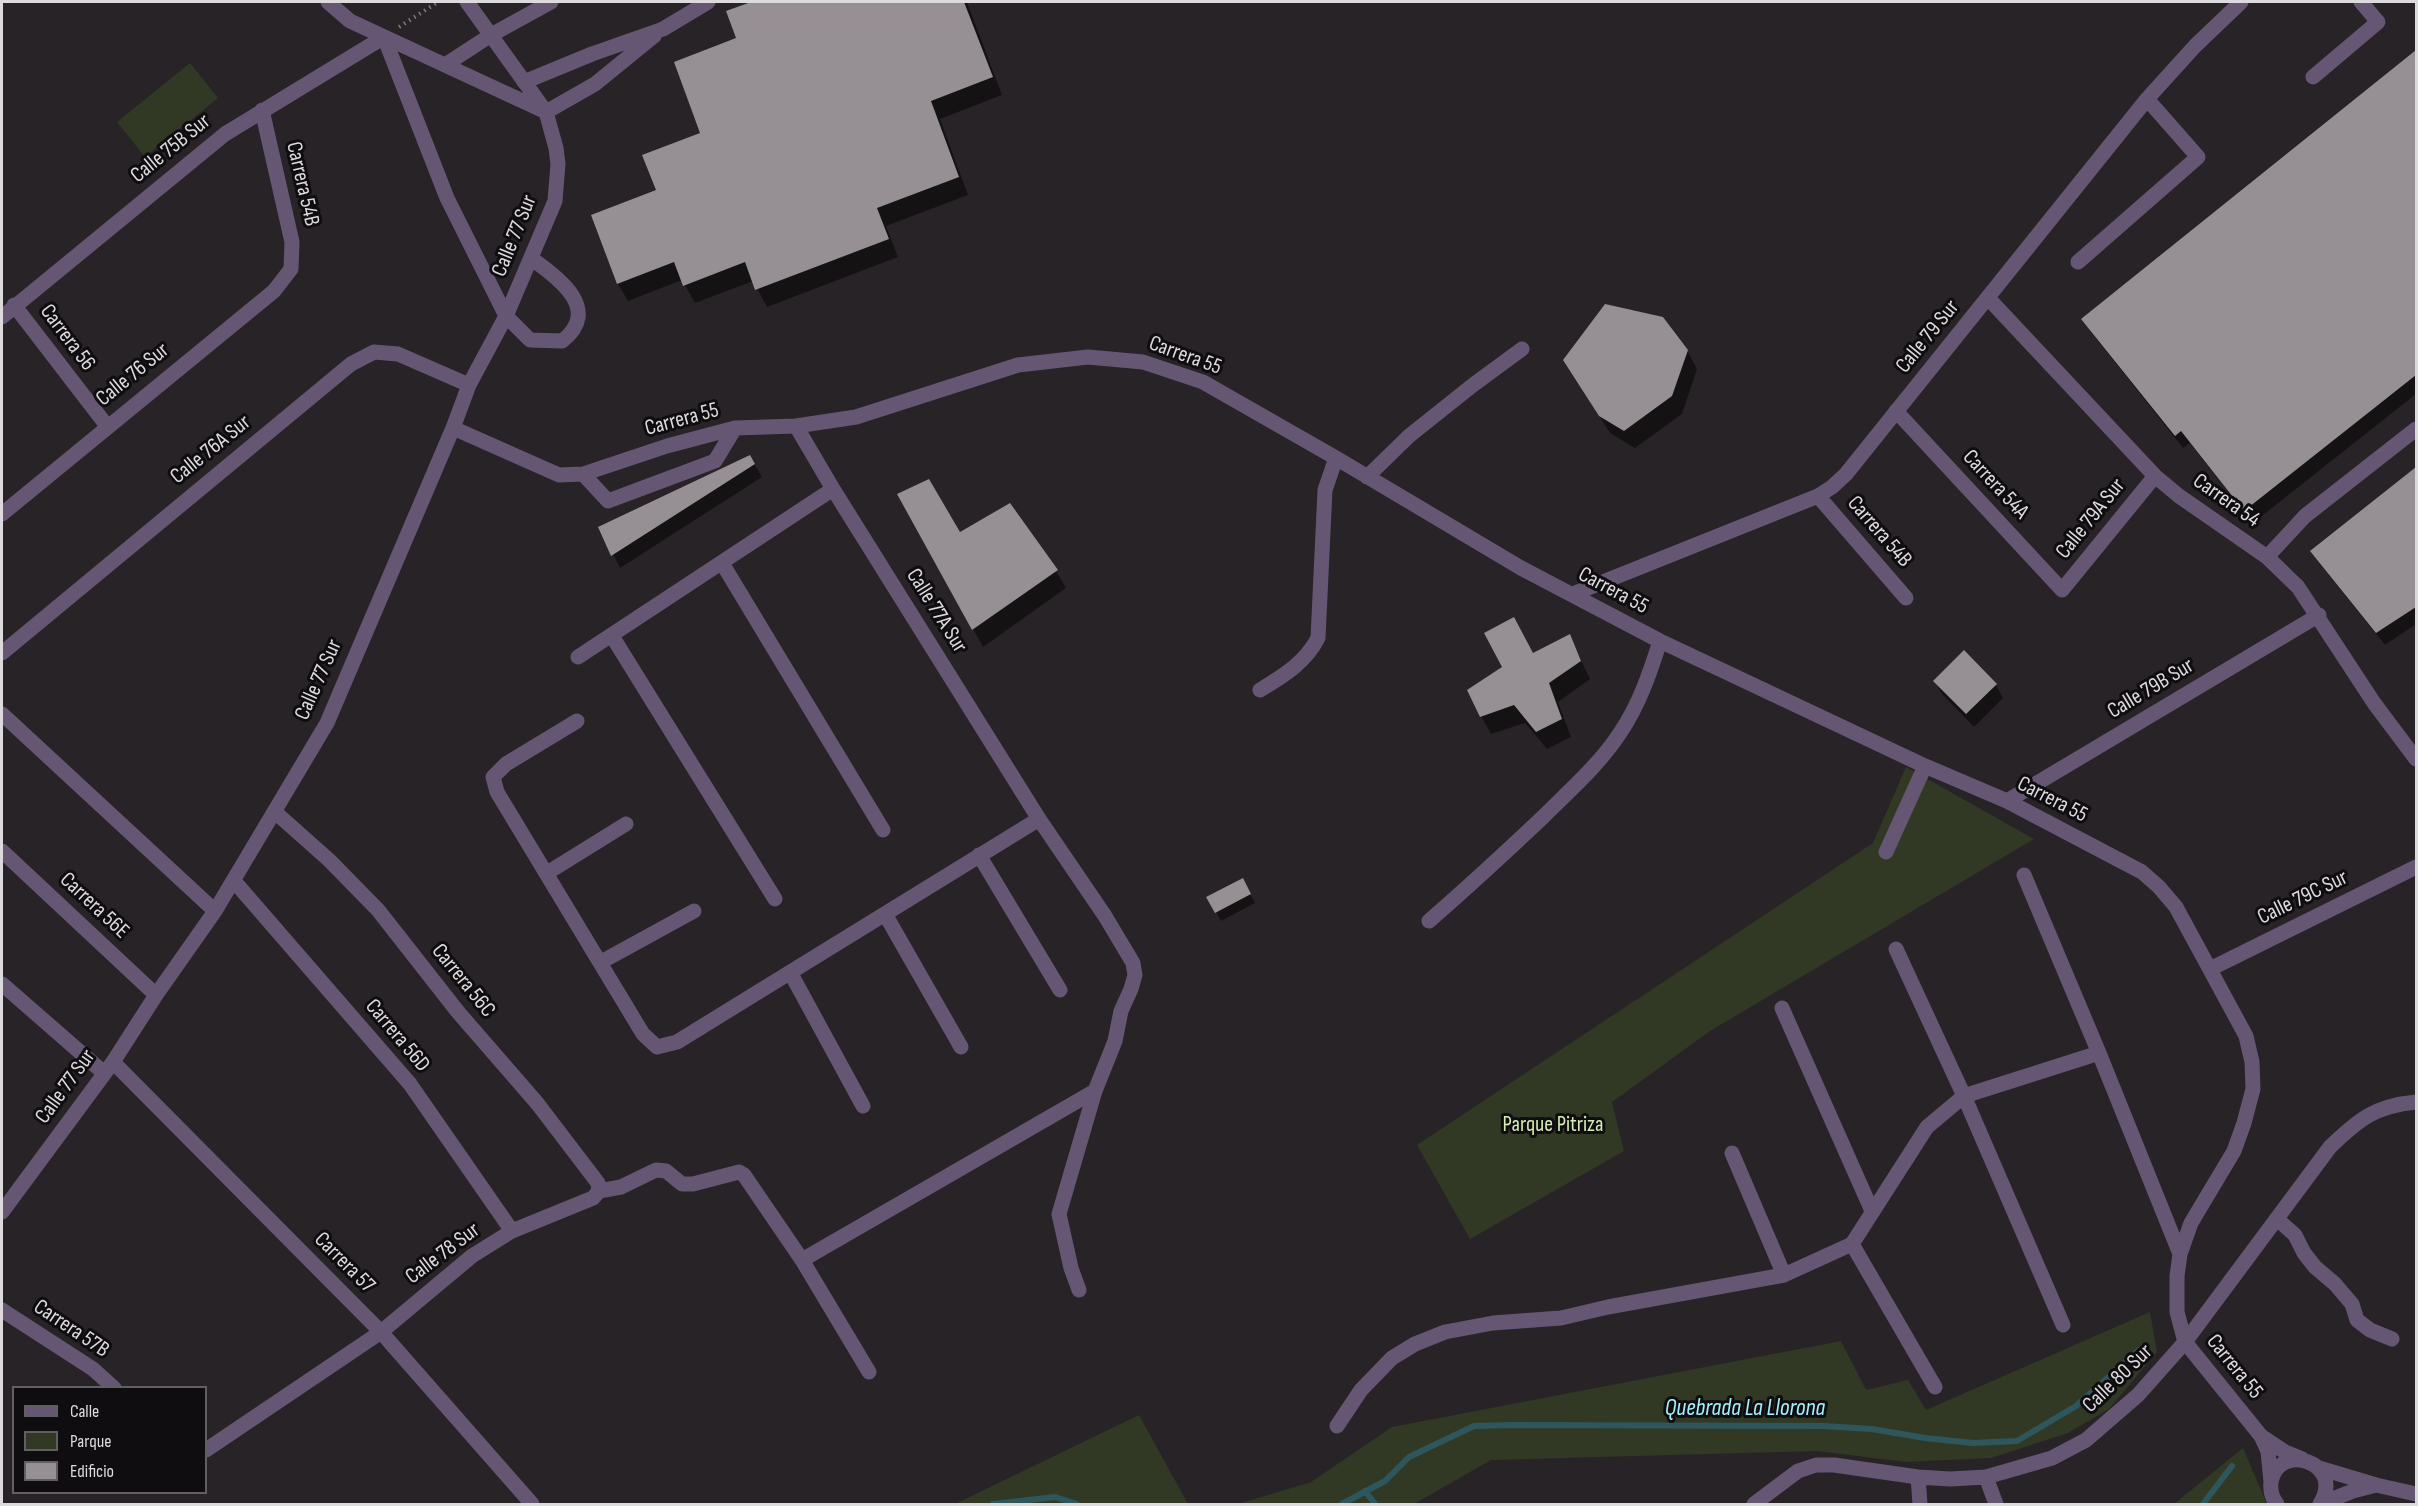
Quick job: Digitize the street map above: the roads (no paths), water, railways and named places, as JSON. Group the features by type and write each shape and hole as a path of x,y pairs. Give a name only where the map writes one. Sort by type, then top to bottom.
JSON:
{"street":[{"path":"328,2 351,21 546,112 595,84 663,29 708,2"},
{"name":"Calle 77 Sur","path":"2,1212 109,1068 156,994 215,911 327,723 453,428 469,385 506,316 555,201 558,164 546,112 467,2"},
{"path":"445,65 491,35 551,2"},
{"name":"Calle 79 Sur","path":"1573,594 1818,496 1832,487 1846,474 2147,99 2195,46 2241,2"},
{"path":"2313,77 2378,22 2361,2"},
{"path":"524,82 592,54 663,29"},
{"path":"384,37 447,198 506,316 530,340 562,341 573,332 580,315 569,289 532,259"},
{"name":"Calle 75B Sur","path":"2,317 225,134 384,37"},
{"path":"2078,262 2198,157 2147,99"},
{"name":"Carrera 54B","path":"262,111 292,242 291,269"},
{"name":"Calle 76 Sur","path":"2,514 273,291 291,269"},
{"name":"Carrera 54","path":"1988,298 2155,476 2179,496 2267,558 2298,587 2319,615 2374,703 2416,759"},
{"name":"Carrera 56","path":"14,305 107,426"},
{"path":"1367,477 1409,436 1522,349"},
{"name":"Calle 76A Sur","path":"2,653 351,364 374,352 398,354 469,385"},
{"name":"Carrera 55","path":"453,428 559,475 583,474 667,446 735,428 796,426 856,417 1018,365 1088,357 1143,362 1203,382 1521,568 1660,641 1925,766 2007,801 2142,872 2176,907 2246,1036 2252,1062 2253,1089 2234,1151 2191,1223 2180,1254 2177,1276 2177,1312 2185,1342 2261,1436 2268,1451 2271,1493 2277,1504"},
{"name":"Carrera 54A","path":"1896,411 2062,590"},
{"name":"Calle 77A Sur","path":"796,426 1039,819 1105,916 1133,963 1135,975 1133,982 1121,1011 1115,1041 1095,1091 1059,1214 1071,1268 1079,1290"},
{"path":"583,474 608,501 715,461 735,428"},
{"path":"2267,558 2305,516 2416,429"},
{"path":"1260,690 1301,661 1311,651 1318,638 1325,490 1336,458"},
{"name":"Calle 79A Sur","path":"2062,590 2155,476"},
{"path":"578,657 833,489"},
{"name":"Carrera 54B","path":"1818,496 1906,598"},
{"path":"722,563 883,830"},
{"name":"Calle 79B Sur","path":"2007,801 2319,615"},
{"path":"612,636 775,898"},
{"path":"1429,921 1463,893 1600,759 1620,733 1636,704 1648,678 1660,641"},
{"path":"2,714 215,911"},
{"path":"577,720 506,764 493,777 497,792 643,1034 657,1047 677,1042 1039,819"},
{"path":"1886,852 1925,766"},
{"name":"Carrera 56C","path":"275,812 329,860 378,910 458,1012 537,1104 597,1183 599,1191"},
{"path":"547,873 626,824"},
{"name":"Carrera 56E","path":"2,851 156,994"},
{"path":"980,855 1060,990"},
{"name":"Calle 79C Sur","path":"2210,969 2416,867"},
{"path":"2024,875 2180,1254"},
{"name":"Carrera 56D","path":"234,881 410,1084 512,1231"},
{"path":"601,962 694,911"},
{"path":"885,914 961,1047"},
{"path":"1896,949 1964,1096 2063,1325"},
{"path":"790,972 863,1106"},
{"name":"Carrera 57","path":"2,984 109,1068 381,1332 532,1504"},
{"path":"1782,1008 1872,1210"},
{"path":"1337,1426 1361,1389 1392,1358 1415,1344 1445,1332 1493,1323 1562,1318 1608,1307 1784,1275 1852,1244 1927,1127 1964,1096 2099,1053"},
{"path":"869,1372 802,1260 1095,1091"},
{"name":"Calle 80 Sur","path":"1761,1503 1798,1471 1816,1465 1834,1465 1918,1477 1950,1479 1986,1477 2052,1458 2086,1440 2138,1395 2185,1342 2330,1147 2349,1129 2374,1111 2395,1104 2416,1102"},
{"path":"1732,1153 1784,1275"},
{"name":"Calle 78 Sur","path":"207,1449 381,1332 472,1257 512,1231 593,1198 599,1191 621,1187 656,1170 666,1171 682,1184 693,1184 739,1172 744,1175 802,1260"},
{"path":"2277,1219 2295,1235 2304,1253 2315,1267 2335,1284 2352,1304 2357,1320 2370,1330 2392,1339"},
{"path":"1852,1244 1935,1387"},
{"name":"Carrera 57B","path":"2,1310 93,1369 112,1386"},
{"name":"Carrera 55","path":"2261,1436 2284,1452 2311,1462 2319,1468"},
{"path":"2271,1484 2273,1476 2284,1463 2302,1459"},
{"path":"2319,1468 2376,1485 2416,1493"},
{"path":"2319,1468 2326,1485 2320,1504"},
{"path":"1918,1477 1920,1504"},
{"path":"1986,1477 1996,1504"},
{"path":"2320,1504 2376,1485"}],"waterway":[{"name":"Quebrada La Llorona","path":"1342,1504 1385,1481 1409,1457 1474,1426 1823,1426 1872,1429 1973,1443 2017,1441 2076,1406 2139,1350"},
{"path":"2203,1504 2232,1466"},
{"path":"1365,1491 1375,1504"},
{"name":"Quebrada La Llorona","path":"993,1504 1055,1497 1077,1504"}],"park label":[{"name":"Parque Pitriza","path":"1553,1125"}]}
